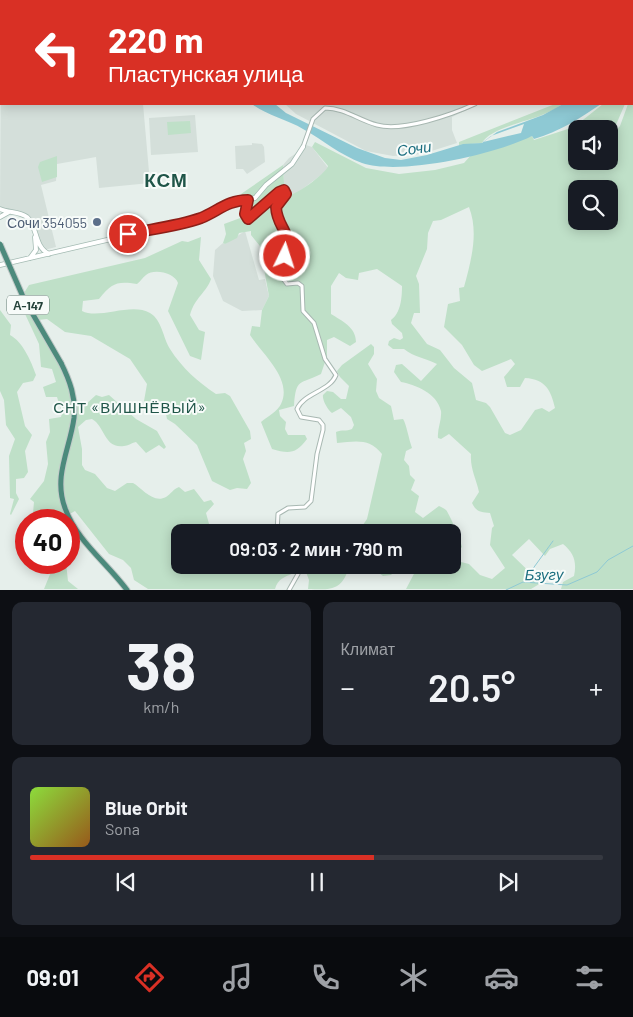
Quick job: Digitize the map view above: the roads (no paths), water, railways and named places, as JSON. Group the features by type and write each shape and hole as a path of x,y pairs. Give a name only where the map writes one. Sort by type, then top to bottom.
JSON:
{"highway":[{"name":"А-147","path":"0,244 12,273 61,363 72,391 74,419 60,480 63,502 71,522 86,543 127,590"}],"main road":[{"path":"0,265 201,218 226,204 255,198 266,185 292,164 302,146"},
{"path":"0,209 26,217 35,232 40,256"},
{"path":"0,217 9,212"},
{"path":"38,246 50,254"},
{"path":"28,259 38,246"}],"street":[{"path":"302,146 313,119 324,106 341,109 370,123 387,127 423,122 472,105"},
{"path":"248,200 245,214 248,219 279,192 284,190 286,192 276,207 278,219 286,231 289,243 285,262 285,282 287,284 298,283 302,286 303,311 314,323 325,359 336,375 332,381 302,401 297,409 301,417 320,420 323,424 316,454 311,501 305,507 288,508 278,514 277,524"},
{"path":"289,590 297,574"}],"water":[{"path":"253,105 276,105 286,113 357,148 385,158 401,160 427,155 463,144 482,143 521,133 524,124 492,136 497,132 543,115 561,105 599,105 575,120 568,120 568,125 561,129 534,139 532,136 496,150 473,156 400,167 379,166 354,160 297,126"}],"waterway":[{"path":"524,581 553,541"},
{"name":"Бзугу","path":"506,590 523,582 567,585 597,572 608,560 633,546"}],"place":[{"name":"Сочи 354055","path":"97,222"}],"district":[{"name":"КСМ","path":"166,179"},
{"name":"СНТ «ВИШНЁВЫЙ»","path":"130,407"}],"water label":[{"name":"Сочи","path":"414,148"}]}
